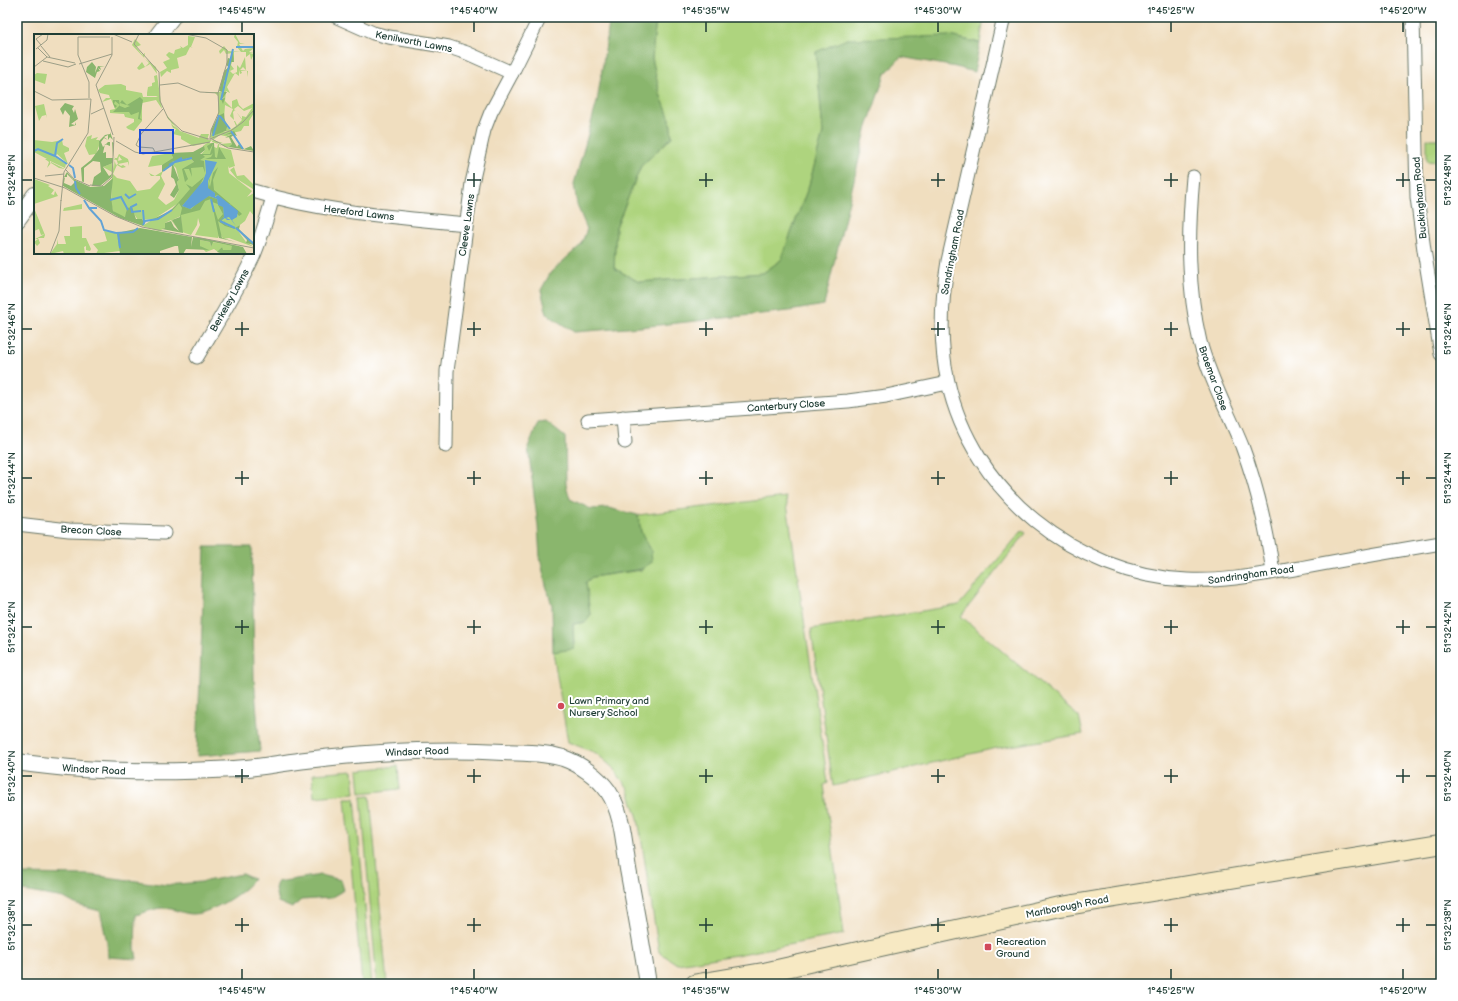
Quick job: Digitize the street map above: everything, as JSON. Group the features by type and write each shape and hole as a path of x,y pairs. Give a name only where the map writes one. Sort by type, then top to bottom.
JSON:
{"main road":[{"name":"Marlborough Road","path":"695,984 766,972 1058,907 1441,844"}],"street":[{"path":"159,34 172,17"},
{"name":"Kenilworth Lawns","path":"337,17 378,34 449,47 467,53 512,74"},
{"name":"Cleeve Lawns","path":"446,446 447,371 472,183 484,130 540,17"},
{"name":"Sandringham Road","path":"1004,17 952,242 942,307 942,339 948,383 969,438 992,476 1030,518 1056,537 1083,552 1120,568 1140,574 1171,579 1208,580 1273,572 1441,543"},
{"name":"Buckingham Road","path":"1413,17 1418,197 1424,250 1441,354"},
{"name":"Braemar Close","path":"1193,177 1189,219 1189,250 1191,295 1196,321 1201,344 1211,375 1242,446 1258,496 1273,572"},
{"name":"Hereford Lawns","path":"254,191 317,207 466,224"},
{"path":"17,220 34,196"},
{"name":"Berkeley Lawns","path":"254,254 273,197"},
{"name":"Berkeley Lawns","path":"197,357 231,299 254,254"},
{"name":"Canterbury Close","path":"588,420 848,401 886,396 948,383"},
{"path":"623,417 625,442"},
{"name":"Brecon Close","path":"17,524 69,530 164,533"},
{"name":"Windsor Road","path":"17,762 124,771 194,771 237,769 307,760 415,751 499,751 539,754 562,758 585,770 599,781 608,791 615,806 622,836 648,984"}],"green space":[{"path":"610,17 656,17 652,58 660,94 670,119 672,137 641,166 616,227 614,268 639,282 763,273 781,260 809,185 823,133 816,52 847,39 949,36 980,43 974,72 956,67 901,57 885,74 866,130 824,305 789,311 640,327 574,332 547,314 541,290 551,272 581,245 587,229 577,205 574,184 597,102"},
{"path":"656,17 983,17 983,24 980,43 949,36 816,52 823,133 809,185 781,260 763,273 639,282 614,268 616,227 641,166 672,137 670,119 660,94 652,58"},
{"path":"1427,139 1441,139 1441,162 1427,161"},
{"path":"546,422 565,437 566,485 570,499 591,509 608,508 638,515 641,532 651,550 652,562 642,569 592,577 586,582 590,615 586,622 573,624 574,649 553,652 552,605 540,558 538,526 528,447 538,423"},
{"path":"786,497 828,783 824,785 844,934 736,955 677,964 659,952 638,818 628,788 612,767 596,753 568,742 553,652 574,648 573,624 586,622 590,615 586,582 592,577 642,570 651,550 641,532 638,515"},
{"path":"1022,531 1026,533 961,616 1079,717 1083,734 992,749 833,786 811,629 959,605"},
{"path":"205,547 252,547 254,678 260,751 197,756"},
{"path":"398,766 400,789 360,793 358,770"},
{"path":"353,771 355,793 314,797 312,774"},
{"path":"370,796 387,984 377,984 361,797"},
{"path":"345,798 355,798 372,984 362,984"},
{"path":"17,874 91,875 167,885 201,882 242,874 253,879 235,896 200,913 189,914 160,908 136,915 135,948 137,959 108,957 107,942 100,911 77,905 64,898 17,890"},
{"path":"321,875 341,880 344,890 330,898 301,900 292,908 278,902 275,889 277,882"}],"place":[{"name":"Lawn Primary and Nursery School","path":"561,706"},
{"name":"Recreation Ground","path":"988,947"}]}
